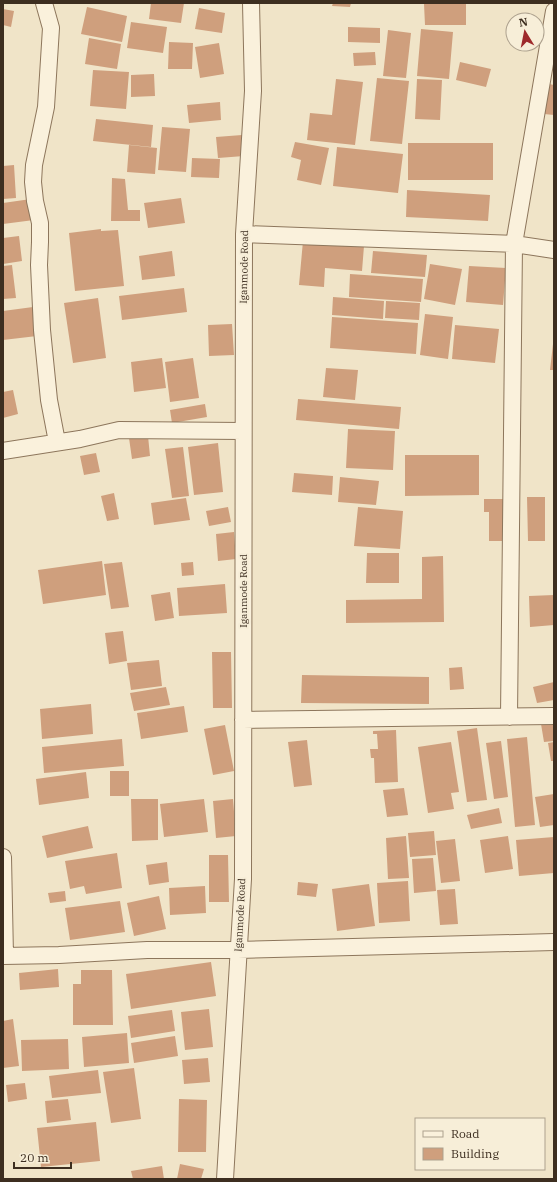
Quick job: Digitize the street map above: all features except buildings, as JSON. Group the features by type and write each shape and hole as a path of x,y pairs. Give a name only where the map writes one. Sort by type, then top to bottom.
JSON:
{"street":[{"path":"44,3 50,28 47,99 34,165 33,182 35,201 40,223 38,265 43,338 49,400 57,442"},
{"name":"Iganmode Road","path":"225,1179 242,879 244,234 253,91 251,3"},
{"path":"509,716 514,244 554,11"},
{"path":"244,234 514,244 554,250"},
{"path":"3,451 80,439 119,430 244,431"},
{"path":"243,720 554,716"},
{"path":"3,857 4,956 59,955 147,950 238,950 554,942"}]}
